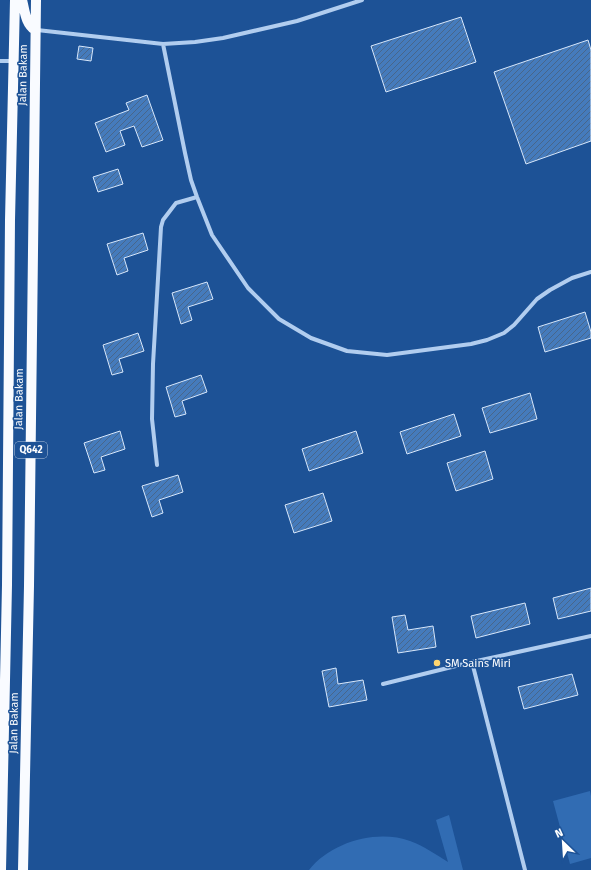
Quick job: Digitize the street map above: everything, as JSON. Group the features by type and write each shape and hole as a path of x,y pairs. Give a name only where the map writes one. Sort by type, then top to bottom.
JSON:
{"main road":[{"name":"Jalan Bakam","path":"1,870 8,585 10,220 15,0"},
{"path":"22,0 27,22 30,27 35,30"},
{"name":"Jalan Bakam","path":"23,870 29,586 36,0"}],"street":[{"path":"35,30 163,44 196,42 238,35 297,21 362,0"},
{"path":"163,44 185,153 196,197 212,235 248,288 279,319 311,338 347,350 387,355 471,344 487,340 504,333 514,326 537,299 572,278 591,272"},
{"path":"0,61 13,61"},
{"path":"157,465 152,419 152,364 161,227 163,220 176,203 196,197"},
{"path":"383,684 472,662 591,636"},
{"path":"472,662 525,870"}],"shaded area":[{"path":"590,791 591,858 570,864 553,801"},
{"path":"449,815 463,870 309,870 318,860 342,845 355,840 383,837 410,841 429,850 448,862 436,820"}],"building":[{"path":"461,17 476,62 386,92 371,46"},
{"path":"588,40 591,50 591,141 526,164 494,72"},
{"path":"79,46 93,48 91,61 77,59"},
{"path":"147,95 163,140 142,147 134,126 120,131 125,145 106,152 95,123 129,110 126,103"},
{"path":"118,169 123,184 98,192 93,177"},
{"path":"143,233 148,250 124,258 128,271 117,275 107,244"},
{"path":"207,282 213,299 188,307 192,320 181,324 172,293"},
{"path":"585,312 591,332 591,338 545,352 538,327"},
{"path":"138,333 144,351 119,359 123,372 112,375 103,345"},
{"path":"201,375 207,392 182,401 186,414 175,417 166,387"},
{"path":"530,393 537,419 490,433 482,408"},
{"path":"454,414 461,436 407,454 400,432"},
{"path":"120,431 125,449 101,457 105,470 94,473 84,443"},
{"path":"356,431 363,453 309,471 302,449"},
{"path":"485,451 493,479 456,491 447,463"},
{"path":"178,475 183,492 159,500 163,513 152,517 142,486"},
{"path":"323,493 332,521 294,533 285,505"},
{"path":"591,588 591,611 558,619 553,598"},
{"path":"525,603 530,624 476,638 471,616"},
{"path":"405,615 408,630 433,626 436,647 398,653 392,617"},
{"path":"336,668 338,684 363,680 367,700 329,707 322,671"},
{"path":"572,674 578,695 524,709 518,687"}],"place":[{"name":"SM Sains Miri","path":"437,663"}]}
